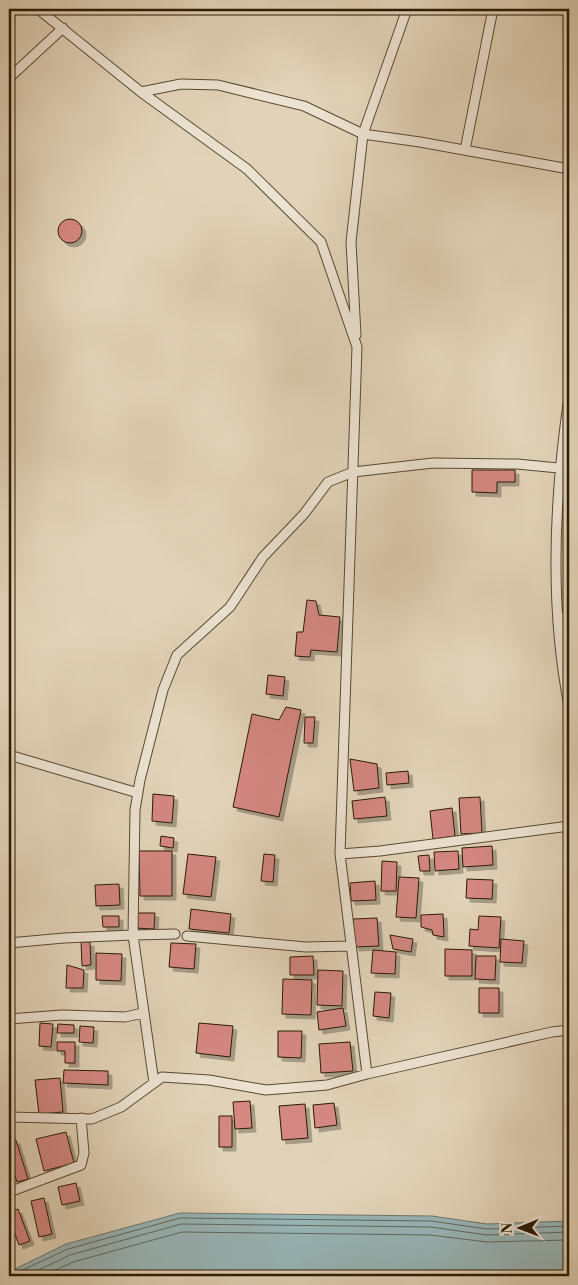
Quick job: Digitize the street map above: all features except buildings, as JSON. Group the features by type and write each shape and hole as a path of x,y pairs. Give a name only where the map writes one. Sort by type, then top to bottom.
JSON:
{"street":[{"path":"38,9 141,92 247,169 321,242 357,347"},
{"path":"367,1074 340,854 357,347 351,242 363,134 407,9"},
{"path":"465,150 493,9"},
{"path":"9,78 63,28"},
{"path":"141,92 181,84 218,85 304,106 363,134 569,169"},
{"path":"569,397 565,469 557,497 556,571 562,670 569,706"},
{"path":"154,1083 132,934 135,810 163,690 177,655 230,607 263,557 304,514 328,482 353,472 433,463 517,464 565,469"},
{"path":"559,618 569,617"},
{"path":"9,754 138,793"},
{"path":"340,854 380,851 569,826"},
{"path":"9,942 132,934 176,934"},
{"path":"187,936 306,947 352,946"},
{"path":"9,1019 62,1016 125,1017 144,1013"},
{"path":"9,1117 92,1119 121,1107 162,1077 209,1080 266,1090 327,1085 367,1074 552,1032 569,1030"},
{"path":"9,1192 81,1165 84,1153 81,1118"}],"water":[{"path":"180,1213 432,1216 487,1224 569,1221 569,1276 9,1276 9,1272 66,1244"}]}
